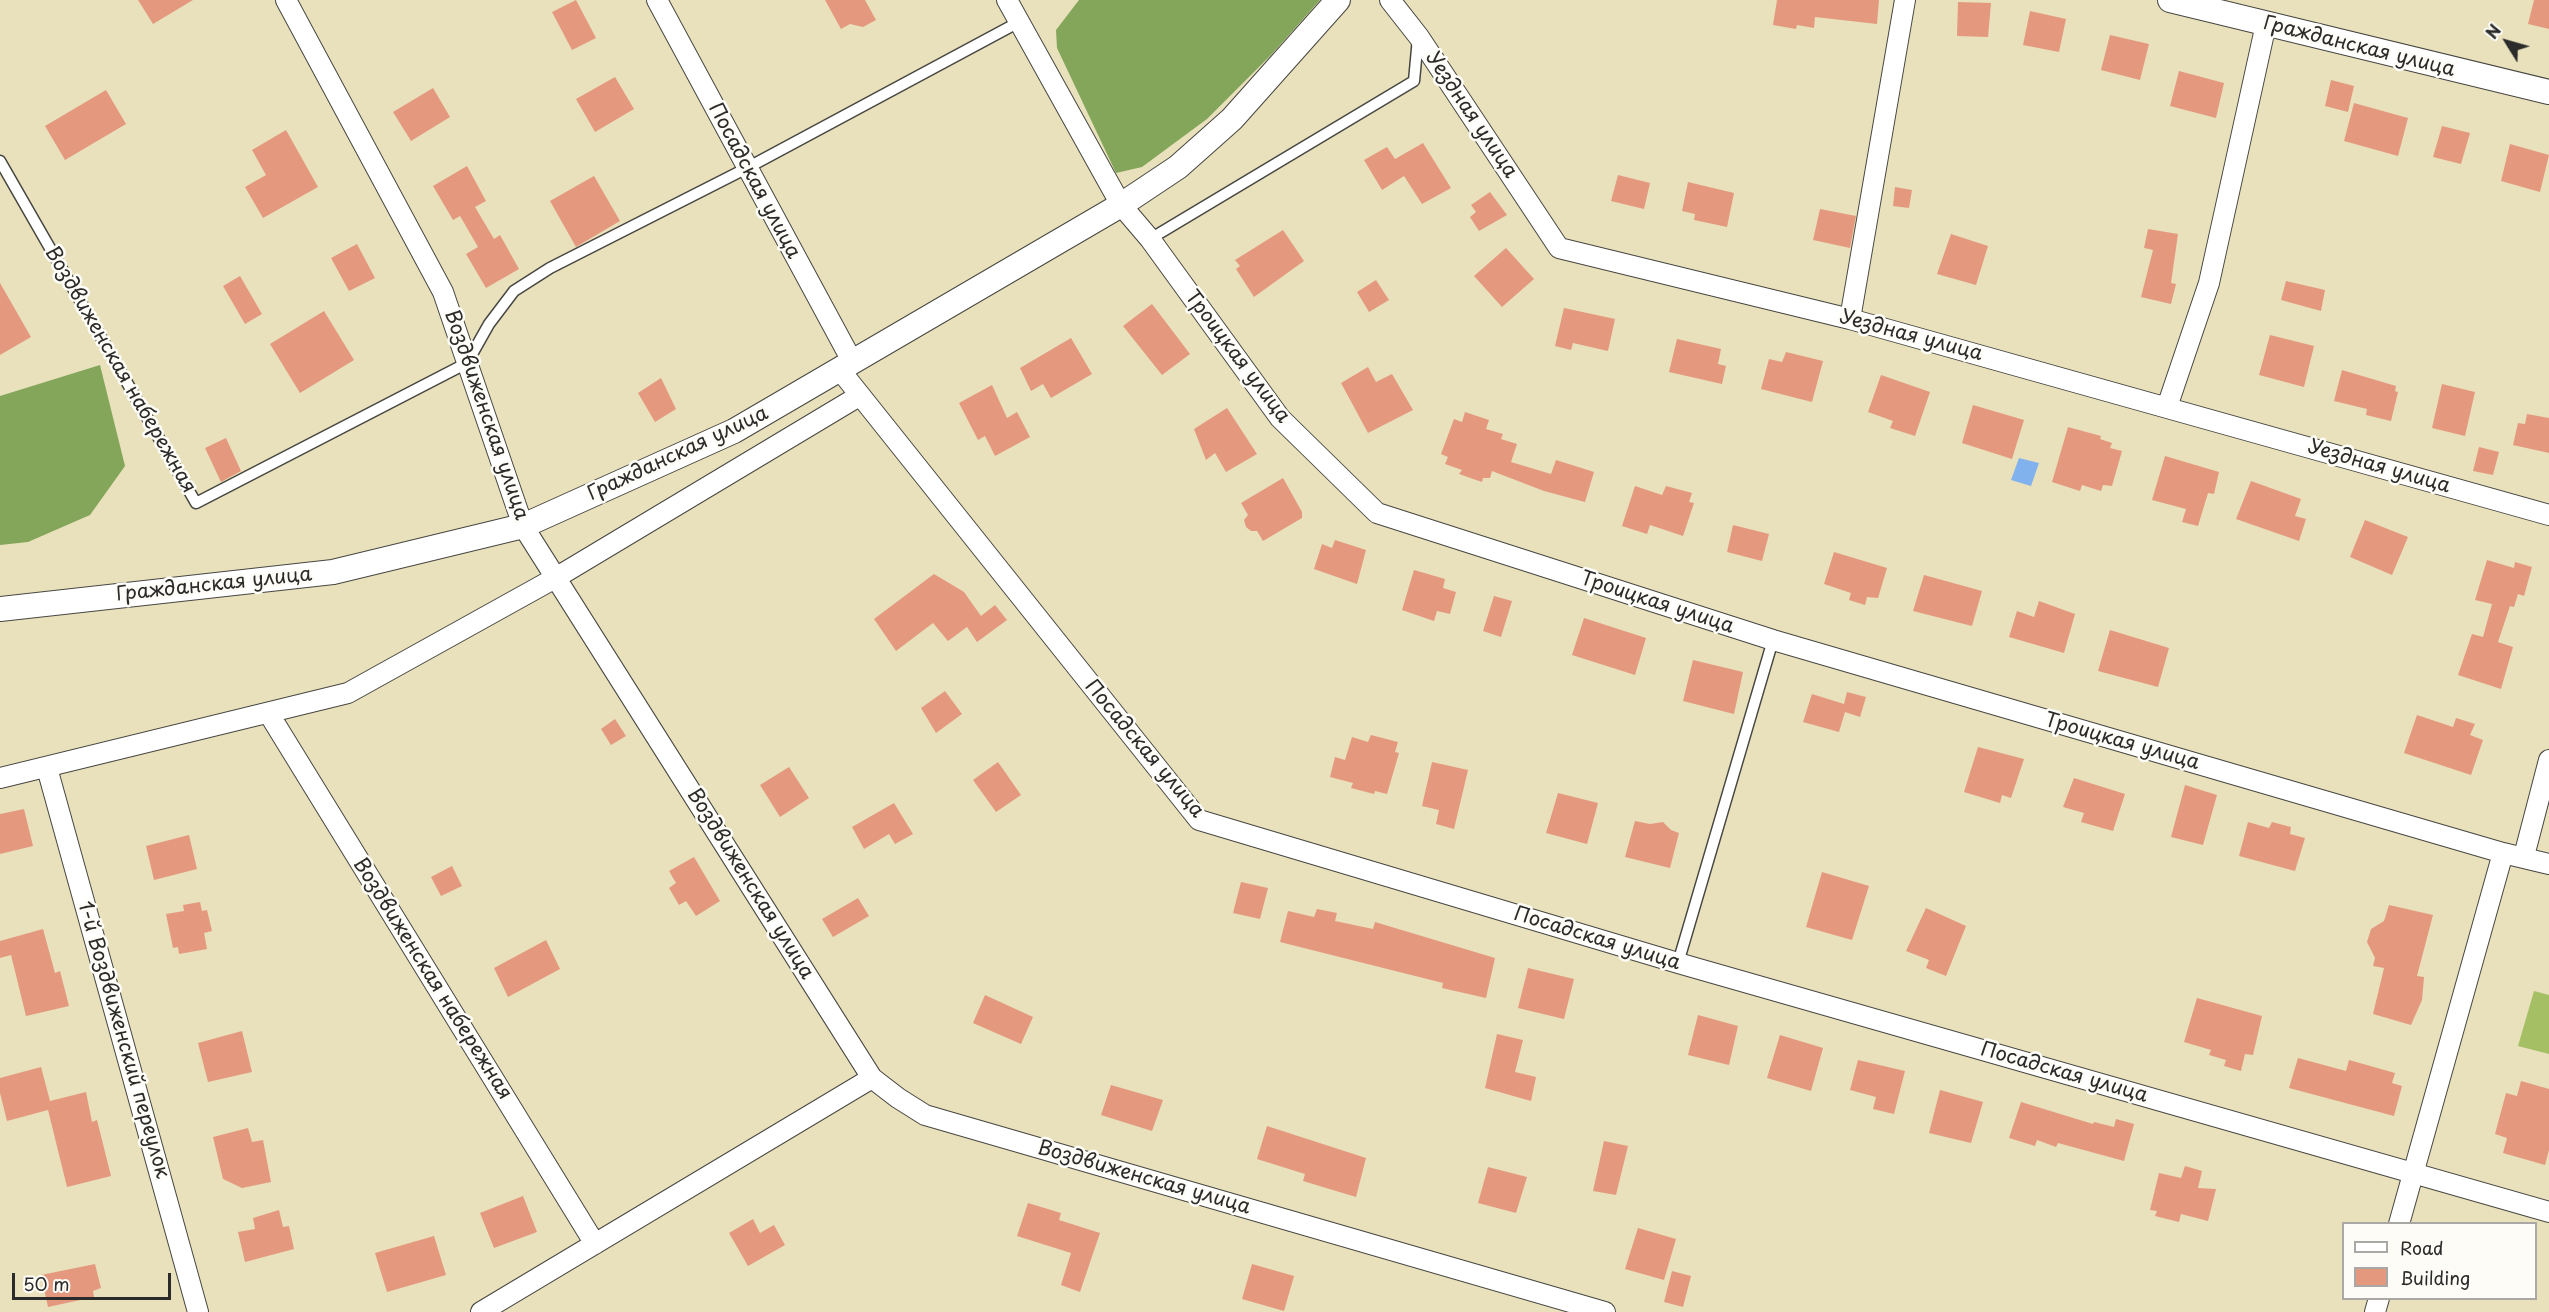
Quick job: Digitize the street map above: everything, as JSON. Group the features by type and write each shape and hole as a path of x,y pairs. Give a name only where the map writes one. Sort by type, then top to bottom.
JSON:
{"street":[{"name":"Воздвиженская улица","path":"286,0 443,292 523,526 872,1078 925,1115 1605,1312"},
{"name":"Посадская улица","path":"657,0 747,168 859,396 1198,820 1678,963 2549,1212"},
{"name":"Троицкая улица","path":"1007,0 1122,205 1150,239 1280,418 1377,513 1773,640 2503,853 2524,856 2549,864"},
{"name":"Гражданская улица","path":"0,609 333,572 523,526 734,431 1122,205 1178,167 1232,119 1338,0"},
{"name":"Уездная улица","path":"1390,0 1419,37 1559,248 1850,319 2549,515"},
{"path":"1850,319 1905,0"},
{"name":"Гражданская улица","path":"2170,0 2549,92"},
{"path":"2167,407 2209,283 2266,24"},
{"path":"0,778 348,693 557,577 859,396"},
{"name":"Воздвиженская набережная","path":"269,714 596,1244"},
{"path":"2524,856 2549,760"},
{"name":"1-й Воздвиженский переулок","path":"47,768 198,1312"},
{"path":"2400,1222 2503,853"},
{"path":"481,1312 872,1078"}],"lane":[{"path":"467,363 489,324 514,291 550,268 747,168 1019,22"},
{"path":"1150,239 1414,81 1419,37"},
{"name":"Воздвиженская набережная","path":"0,161 196,503 467,363"},
{"path":"1678,963 1773,640"}],"green space":[{"path":"1079,0 1320,0 1271,55 1207,119 1142,167 1116,173 1057,48 1056,30"},
{"path":"100,365 125,466 90,515 28,542 0,545 0,396"},
{"path":"2534,991 2549,995 2549,1054 2518,1046"}],"water":[{"path":"2019,458 2039,463 2031,486 2011,480"}],"building":[{"path":"138,0 193,0 153,24"},
{"path":"576,0 596,38 572,50 552,12"},
{"path":"825,0 865,0 876,20 863,27 850,24 841,29"},
{"path":"1777,0 1879,0 1877,24 1815,17 1814,28 1797,25 1796,29 1773,25"},
{"path":"2534,0 2549,0 2549,29 2528,24"},
{"path":"1958,2 1991,3 1988,37 1957,36"},
{"path":"2030,11 2066,19 2059,52 2023,45"},
{"path":"2110,35 2149,44 2140,80 2101,70"},
{"path":"2179,71 2224,83 2216,118 2170,106"},
{"path":"615,77 634,109 595,132 576,99"},
{"path":"2331,80 2354,86 2348,112 2325,106"},
{"path":"433,88 450,117 411,141 393,112"},
{"path":"106,90 126,124 65,160 45,126"},
{"path":"2354,103 2408,118 2398,156 2344,141"},
{"path":"2442,126 2470,133 2461,164 2433,157"},
{"path":"286,130 318,187 263,218 245,187 266,175 252,150"},
{"path":"1423,143 1451,188 1422,204 1404,176 1382,190 1364,160 1387,147 1395,159"},
{"path":"2510,144 2549,155 2540,192 2501,181"},
{"path":"467,166 486,201 475,207 494,239 500,235 519,269 486,288 466,254 478,247 460,216 453,220 433,186"},
{"path":"1618,175 1650,183 1644,209 1611,201"},
{"path":"594,176 620,221 576,247 550,201"},
{"path":"1688,182 1734,193 1727,227 1694,220 1695,214 1682,211"},
{"path":"1895,187 1912,190 1909,208 1893,206"},
{"path":"1490,192 1507,215 1479,231 1470,217 1476,212 1471,205"},
{"path":"1820,209 1856,216 1850,248 1813,240"},
{"path":"2148,229 2178,234 2171,283 2176,284 2171,304 2141,297 2153,250 2144,248"},
{"path":"1283,230 1304,261 1254,297 1236,269 1240,266 1235,260"},
{"path":"1951,234 1988,246 1976,285 1937,274"},
{"path":"357,244 375,278 349,291 331,258"},
{"path":"1506,248 1534,279 1502,307 1474,276"},
{"path":"240,276 262,314 245,324 223,286"},
{"path":"1376,280 1389,300 1369,312 1357,292"},
{"path":"2286,281 2325,290 2321,311 2281,300"},
{"path":"0,283 31,337 0,355"},
{"path":"1152,304 1190,354 1162,375 1123,326"},
{"path":"1564,308 1615,319 1608,351 1573,343 1571,350 1555,346"},
{"path":"324,311 354,360 300,393 270,344"},
{"path":"2270,335 2314,346 2304,387 2259,375"},
{"path":"1071,338 1092,374 1051,398 1043,384 1031,391 1020,368"},
{"path":"1677,339 1721,349 1718,364 1726,366 1722,384 1669,372"},
{"path":"1786,352 1823,361 1812,402 1761,389 1769,359 1782,362"},
{"path":"1368,367 1376,382 1392,374 1413,410 1368,433 1341,383"},
{"path":"2342,370 2396,386 2395,391 2398,392 2391,421 2366,415 2367,409 2334,401"},
{"path":"1881,375 1930,392 1915,436 1890,428 1893,421 1868,412"},
{"path":"661,378 676,409 655,422 638,393"},
{"path":"2442,384 2475,392 2465,436 2432,428"},
{"path":"992,385 1007,418 1017,412 1030,437 995,456 985,436 978,440 959,403"},
{"path":"1973,405 2024,420 2012,459 1962,443"},
{"path":"1227,408 1257,454 1226,472 1215,453 1206,460 1194,429"},
{"path":"1465,412 1489,420 1486,429 1503,434 1501,439 1517,444 1511,462 1551,474 1556,460 1594,472 1585,502 1544,491 1492,471 1490,478 1483,478 1482,482 1459,474 1462,470 1445,464 1448,457 1441,454 1454,419 1462,422"},
{"path":"2527,414 2549,418 2549,453 2513,445 2518,423 2525,424"},
{"path":"2068,427 2101,436 2100,439 2112,443 2110,448 2122,451 2112,486 2103,485 2101,491 2082,485 2080,491 2052,482"},
{"path":"226,438 241,471 221,482 205,448"},
{"path":"2479,447 2499,452 2493,475 2473,471"},
{"path":"2165,456 2219,472 2214,494 2208,493 2198,526 2182,522 2186,509 2152,500"},
{"path":"1283,478 1302,512 1302,518 1263,541 1257,531 1251,531 1246,527 1244,520 1248,515 1241,503"},
{"path":"2251,481 2301,499 2295,516 2306,519 2299,541 2236,519"},
{"path":"1635,486 1662,495 1666,486 1692,493 1689,502 1694,503 1683,536 1650,525 1647,534 1622,526"},
{"path":"2365,520 2408,537 2392,575 2350,557"},
{"path":"1733,525 1769,534 1762,561 1727,552"},
{"path":"1335,540 1366,550 1357,584 1314,569 1322,544 1332,548"},
{"path":"1834,552 1887,568 1878,598 1867,597 1865,605 1849,600 1851,593 1824,584"},
{"path":"2487,560 2514,568 2515,562 2532,567 2524,596 2518,594 2514,607 2510,606 2498,642 2513,647 2501,689 2458,675 2472,634 2483,637 2492,604 2475,600"},
{"path":"1414,570 1445,579 1443,588 1456,592 1450,614 1437,611 1434,621 1402,610"},
{"path":"934,574 964,592 981,616 995,605 1007,620 977,642 967,627 948,641 933,623 896,651 874,619"},
{"path":"1924,575 1982,591 1972,626 1913,611"},
{"path":"1494,596 1512,601 1501,637 1483,631"},
{"path":"2039,601 2075,614 2064,653 2009,637 2017,611 2034,617"},
{"path":"1584,618 1646,638 1635,675 1572,655"},
{"path":"2110,630 2169,648 2158,687 2098,671"},
{"path":"1693,660 1743,672 1734,714 1683,701"},
{"path":"945,691 962,714 936,733 921,708"},
{"path":"1847,692 1866,697 1860,717 1845,712 1839,732 1803,722 1812,694 1844,704"},
{"path":"2417,715 2453,727 2456,718 2475,724 2470,735 2483,740 2471,775 2404,753"},
{"path":"615,719 626,736 611,745 601,729"},
{"path":"1371,735 1398,742 1395,752 1399,753 1387,794 1375,791 1374,794 1351,788 1353,783 1330,777 1335,757 1345,760 1352,737 1368,742"},
{"path":"1978,747 2024,759 2011,798 2002,795 2000,803 1964,792"},
{"path":"998,762 1021,795 996,812 973,780"},
{"path":"1432,762 1468,770 1454,829 1436,824 1439,810 1422,806"},
{"path":"789,767 809,798 780,817 760,785"},
{"path":"2074,778 2125,794 2113,831 2081,822 2084,813 2063,807"},
{"path":"2185,785 2217,795 2203,845 2171,837"},
{"path":"1558,793 1598,803 1587,844 1546,833"},
{"path":"894,803 913,834 895,844 889,834 864,849 852,827"},
{"path":"24,809 33,846 0,854 0,814"},
{"path":"1635,821 1650,824 1663,822 1671,830 1679,833 1670,868 1625,857"},
{"path":"2248,822 2269,828 2272,822 2291,827 2290,834 2305,838 2295,871 2239,856"},
{"path":"189,835 197,869 154,880 146,846"},
{"path":"694,857 720,901 696,916 686,901 679,905 669,888 676,883 669,871"},
{"path":"452,866 462,886 441,896 431,877"},
{"path":"1822,872 1869,886 1852,940 1806,927"},
{"path":"1241,882 1268,888 1260,919 1233,913"},
{"path":"858,898 869,916 833,937 822,919"},
{"path":"200,902 202,911 207,910 212,931 204,933 207,949 179,954 178,947 173,948 166,914 184,911 183,905"},
{"path":"2389,905 2433,915 2417,976 2424,977 2422,1000 2411,1025 2373,1014 2384,968 2373,966 2375,958 2367,942 2371,929 2384,921"},
{"path":"1926,908 1966,926 1946,976 1926,968 1929,960 1906,951"},
{"path":"1317,909 1337,913 1335,921 1373,929 1375,922 1495,958 1486,998 1442,988 1443,983 1280,942 1288,911 1314,917"},
{"path":"43,929 55,973 60,971 69,1006 26,1016 11,955 0,958 0,941"},
{"path":"546,940 560,969 508,997 494,968"},
{"path":"1528,968 1574,979 1564,1019 1518,1008"},
{"path":"985,995 1033,1017 1021,1044 973,1023"},
{"path":"2197,998 2262,1016 2253,1055 2245,1054 2241,1071 2224,1066 2226,1060 2209,1055 2211,1050 2184,1042"},
{"path":"1698,1015 1738,1026 1729,1065 1688,1055"},
{"path":"242,1031 252,1072 208,1082 198,1043"},
{"path":"1497,1034 1523,1040 1515,1072 1536,1077 1531,1101 1485,1088"},
{"path":"1780,1035 1823,1048 1811,1091 1767,1078"},
{"path":"2298,1058 2346,1071 2349,1060 2395,1073 2392,1083 2402,1086 2394,1116 2289,1088"},
{"path":"1858,1060 1905,1071 1894,1114 1873,1109 1876,1097 1850,1090"},
{"path":"41,1067 50,1101 86,1092 92,1122 97,1120 111,1176 67,1187 48,1110 7,1121 0,1093 0,1078"},
{"path":"2521,1081 2549,1089 2549,1150 2545,1165 2503,1153 2507,1138 2495,1134 2506,1093 2517,1096"},
{"path":"1111,1085 1163,1100 1152,1131 1101,1115"},
{"path":"1940,1090 1983,1102 1971,1143 1929,1133"},
{"path":"2021,1102 2093,1124 2094,1122 2114,1127 2116,1119 2134,1124 2124,1161 2058,1143 2056,1147 2037,1140 2035,1146 2009,1138"},
{"path":"1267,1126 1366,1158 1356,1197 1303,1181 1305,1174 1257,1159"},
{"path":"248,1128 252,1142 263,1140 271,1182 242,1188 223,1179 213,1137"},
{"path":"1604,1141 1628,1146 1616,1195 1593,1191"},
{"path":"2185,1166 2202,1171 2198,1188 2216,1189 2208,1221 2181,1214 2179,1222 2155,1216 2157,1211 2150,1210 2159,1173 2181,1178"},
{"path":"1488,1167 1527,1177 1516,1213 1478,1203"},
{"path":"523,1196 537,1232 494,1248 480,1213"},
{"path":"1028,1203 1061,1213 1059,1220 1100,1233 1080,1292 1061,1285 1071,1253 1017,1236"},
{"path":"279,1210 283,1227 289,1226 294,1249 245,1262 238,1232 255,1229 253,1218"},
{"path":"753,1219 760,1233 774,1225 785,1245 748,1266 729,1233"},
{"path":"1638,1228 1676,1239 1664,1280 1625,1269"},
{"path":"434,1236 446,1275 387,1292 375,1253"},
{"path":"95,1264 101,1288 93,1291 94,1297 48,1307 41,1275"},
{"path":"1252,1264 1294,1276 1284,1311 1242,1299"},
{"path":"1672,1271 1691,1276 1683,1307 1664,1302"}]}
